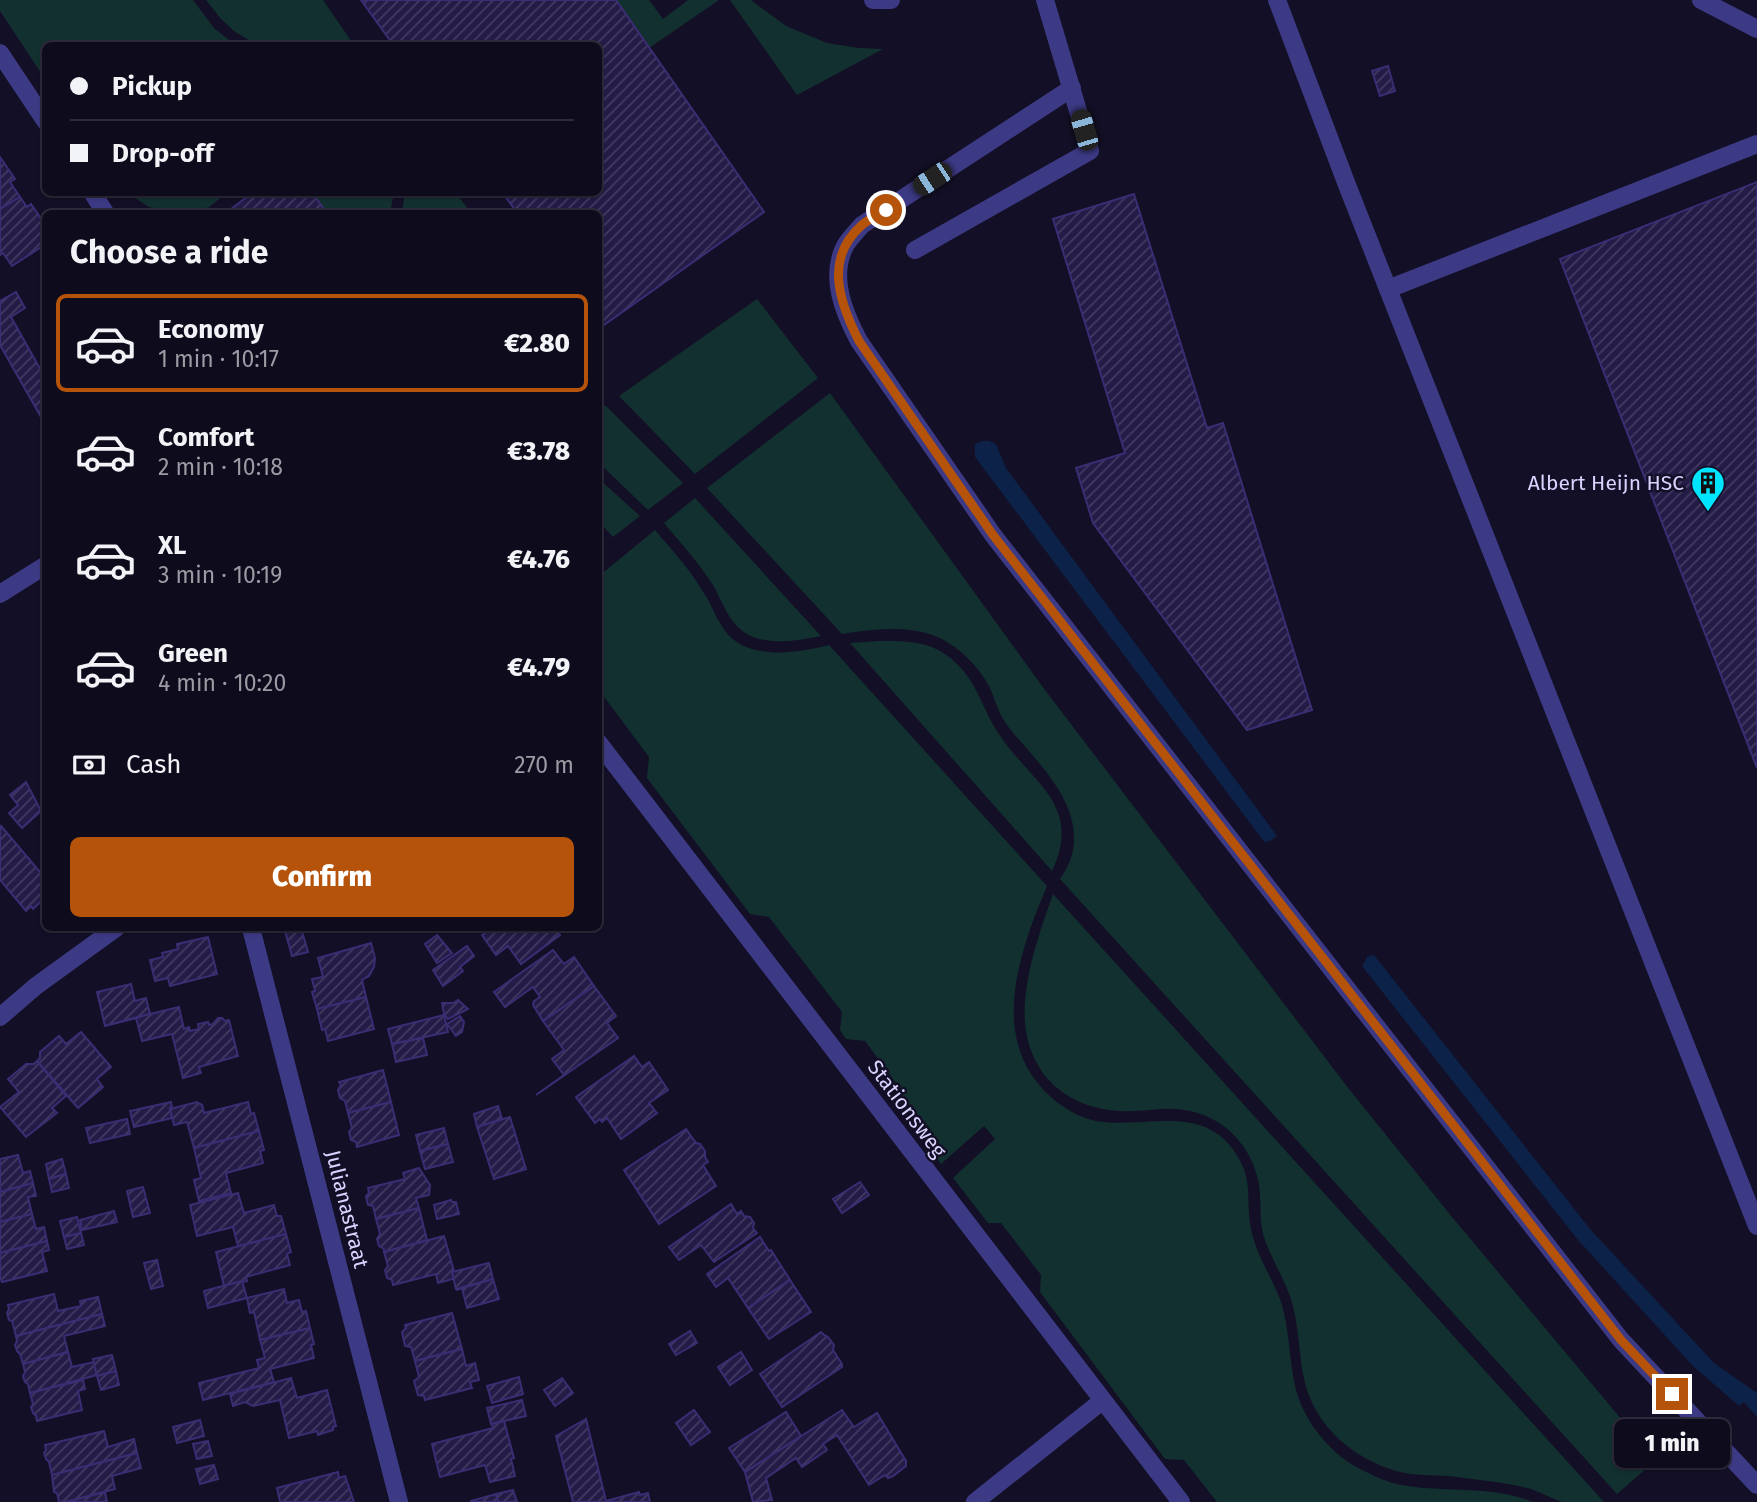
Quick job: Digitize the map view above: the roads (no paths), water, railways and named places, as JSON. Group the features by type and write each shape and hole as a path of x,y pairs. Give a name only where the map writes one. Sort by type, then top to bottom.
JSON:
{"street":[{"path":"873,0 891,0"},
{"path":"915,250 1090,150 1045,0"},
{"path":"1277,0 1347,185 1757,1226"},
{"path":"1702,0 1757,29"},
{"path":"0,53 42,116"},
{"path":"1072,88 862,225 846,244 838,270 839,288 851,326 993,535 1621,1340 1757,1485"},
{"path":"1388,289 1757,144"},
{"path":"0,594 42,568"},
{"name":"Stationsweg","path":"602,748 1181,1502"},
{"path":"0,1017 36,986 112,931"},
{"name":"Julianastraat","path":"252,931 399,1502"},
{"path":"975,1502 1102,1401"}],"water":[{"path":"982,441 996,444 1006,468 1277,836 1265,842 1262,839 975,457 975,444"},
{"path":"1374,955 1590,1229 1714,1363 1757,1393 1757,1417 1744,1402 1739,1406 1692,1365 1578,1240 1362,966 1368,956"}],"place":[{"name":"Albert Heijn HSC","path":"1708,513"}]}
